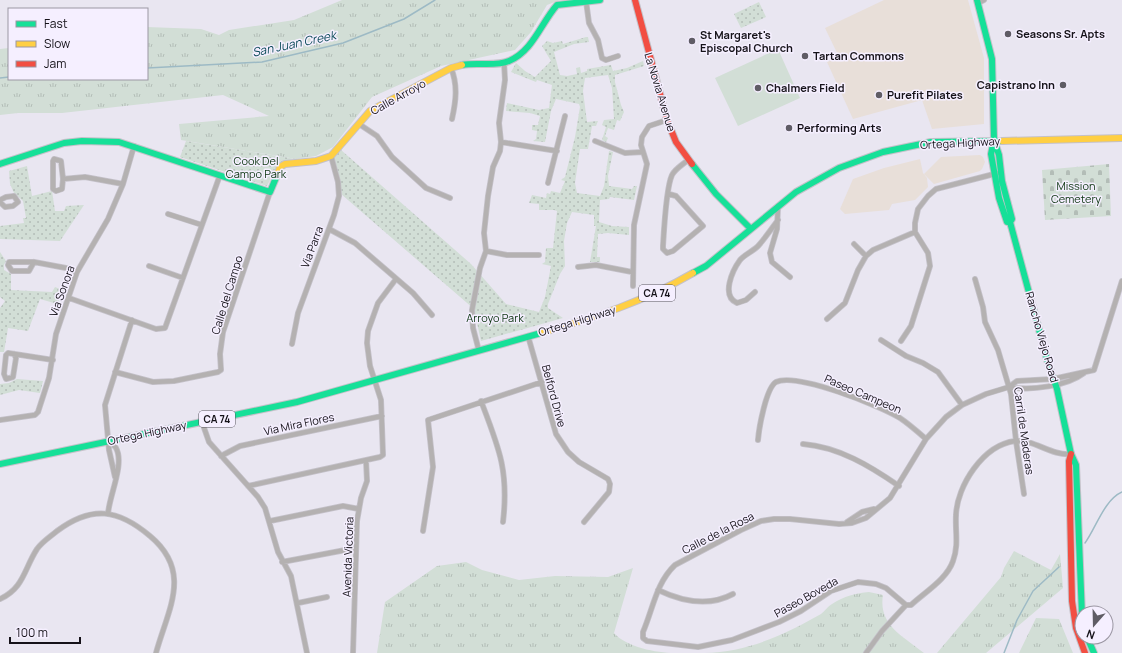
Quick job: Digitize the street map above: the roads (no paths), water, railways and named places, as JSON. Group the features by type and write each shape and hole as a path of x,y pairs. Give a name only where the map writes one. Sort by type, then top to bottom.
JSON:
{"main road":[{"name":"Calle Arroyo","path":"331,156 370,111 451,68 468,64 504,62 518,56 530,45 547,16 557,6 600,0"},
{"name":"La Novia Avenue","path":"635,0 667,120 676,142 688,160 716,194 750,228"},
{"name":"Rancho Viejo Road","path":"980,1 992,59 994,140 991,154 994,173 1007,222 1010,222"},
{"name":"Ortega Highway","path":"0,464 297,402 376,381 479,350 591,319 632,304 666,289 706,266 750,228 796,192 839,168 883,152 932,142 1122,138"},
{"path":"0,164 64,143 82,140 119,142 270,192 277,173 285,164 316,161 331,156"},
{"name":"Rancho Viejo Road","path":"994,140 1000,155 1001,172 1012,219 1010,222 1054,382 1071,454 1069,461 1072,601 1076,628 1085,653"},
{"name":"Rancho Viejo Road","path":"1071,454 1075,458 1078,475 1082,605"}],"street":[{"path":"586,1 589,23 598,40 602,58 606,60 618,56"},
{"path":"479,350 473,328 472,310 480,268 486,251 484,232 492,167 500,151 501,142 499,123 505,80 504,62"},
{"path":"451,68 455,77 456,91 452,119"},
{"path":"548,183 565,116"},
{"path":"632,286 636,212 647,164 641,145 645,132 649,126 667,120"},
{"path":"360,124 377,136 392,157 426,188 450,198"},
{"path":"595,141 621,152 643,152"},
{"path":"501,142 557,151"},
{"name":"Via Sonora","path":"0,420 35,415 38,412 49,378 56,334 77,272 108,219 123,184 134,146"},
{"name":"Via Parra","path":"292,344 298,313 329,229 339,196 338,182 331,156"},
{"path":"54,159 61,161 63,178 62,189 56,191 53,189 54,159"},
{"path":"669,194 676,196 703,226 673,251 667,253 662,249 669,194 673,174 688,160"},
{"path":"901,341 911,326 930,266 928,254 915,232 918,209 928,196 936,189 1001,172"},
{"path":"69,298 156,329 161,330 165,328 220,175"},
{"path":"63,178 85,177 104,179 123,184"},
{"name":"Calle del Campo","path":"114,372 153,382 174,381 218,372 221,370 220,354 223,332 270,192"},
{"path":"778,205 778,220 770,253 772,262 790,277"},
{"path":"168,214 202,225"},
{"path":"755,292 746,300 737,303 733,301 728,294 728,288 740,260 760,244 778,220"},
{"path":"329,229 356,243 413,293 432,315"},
{"path":"827,319 845,303 858,270 866,256 872,250 915,232"},
{"path":"854,244 866,256"},
{"path":"486,251 507,255 539,255"},
{"path":"34,262 29,271 12,270 8,265 9,262 34,262 66,268 77,272"},
{"path":"578,267 596,265 632,272"},
{"path":"149,266 183,278"},
{"path":"248,486 384,455 382,400 368,354 368,331 378,303 396,279"},
{"name":"Carril de Maderas","path":"975,279 983,307 985,322 998,350 1009,387 1024,494"},
{"path":"1054,382 1077,378 1086,372 1094,370 1122,281"},
{"path":"115,477 111,466 105,405 114,372 132,320"},
{"name":"Belford Drive","path":"528,336 556,434 568,452 579,462 608,479 610,484 609,492 584,522"},
{"path":"881,340 906,356 923,363 938,372 962,405"},
{"path":"14,354 16,358 13,377 6,379 4,374 6,355 8,353 53,360"},
{"name":"Paseo Campeon","path":"758,440 760,420 772,386 776,382 782,381 819,385 889,412 901,418 926,439"},
{"name":"Calle de la Rosa","path":"658,590 666,575 676,565 741,530 761,521 774,518 790,518 829,524 866,518 890,498 899,486 926,439 946,417 962,405 986,394 1009,387 1017,381 1054,382"},
{"path":"423,531 431,491 433,467 428,420 481,401 542,382"},
{"name":"Calle de la Rosa","path":"1009,387 1032,389 1054,382"},
{"path":"481,401 503,465 506,500 503,522"},
{"name":"Via Mira Flores","path":"222,456 240,446 382,416"},
{"path":"202,422 209,442 262,502 270,521 282,562 291,576 298,603 307,653"},
{"path":"108,514 108,504 118,465 116,448 109,441"},
{"path":"866,653 882,631 906,605 912,605 941,578 953,562 957,544 956,514 958,503 968,478 990,452 1016,441 1062,454 1071,454"},
{"path":"803,444 823,447 865,463 899,486"},
{"name":"Avenida Victoria","path":"353,653 356,597 356,548 359,509 367,481 366,460"},
{"path":"111,466 118,465"},
{"path":"270,521 343,506 359,509"},
{"name":"Calle de la Rosa","path":"847,522 862,512 874,510"},
{"path":"0,599 11,594 18,587 34,555 43,542 78,518 92,514 108,514 122,517 137,525 160,545 173,566 175,586 173,599 156,653"},
{"path":"282,562 356,548"},
{"name":"Paseo Boveda","path":"658,590 643,632 643,638 647,641 698,647 716,644 756,632 801,611 830,591 854,583 866,582 886,588 906,605"},
{"path":"658,590 677,599 699,602 727,598 733,594"},
{"path":"298,603 327,597"}],"waterway":[{"name":"San Juan Creek","path":"148,68 262,62 343,43 404,19 435,0"},
{"name":"San Juan Creek","path":"0,78 8,77"},
{"path":"1085,543 1110,501 1122,492"},
{"path":"1004,653 1017,620 1033,591 1059,567"}],"place":[{"name":"Seasons Sr. Apts","path":"1008,34"},
{"name":"St Margaret's Episcopal Church","path":"692,41"},
{"name":"Tartan Commons","path":"805,56"},
{"name":"Capistrano Inn","path":"1063,85"},
{"name":"Chalmers Field","path":"758,88"},
{"name":"Purefit Pilates","path":"879,95"},
{"name":"Performing Arts","path":"789,128"}],"park label":[{"name":"Cook Del Campo Park","path":"256,167"},
{"name":"Mission Cemetery","path":"1076,192"},
{"name":"Arroyo Park","path":"495,318"}]}
